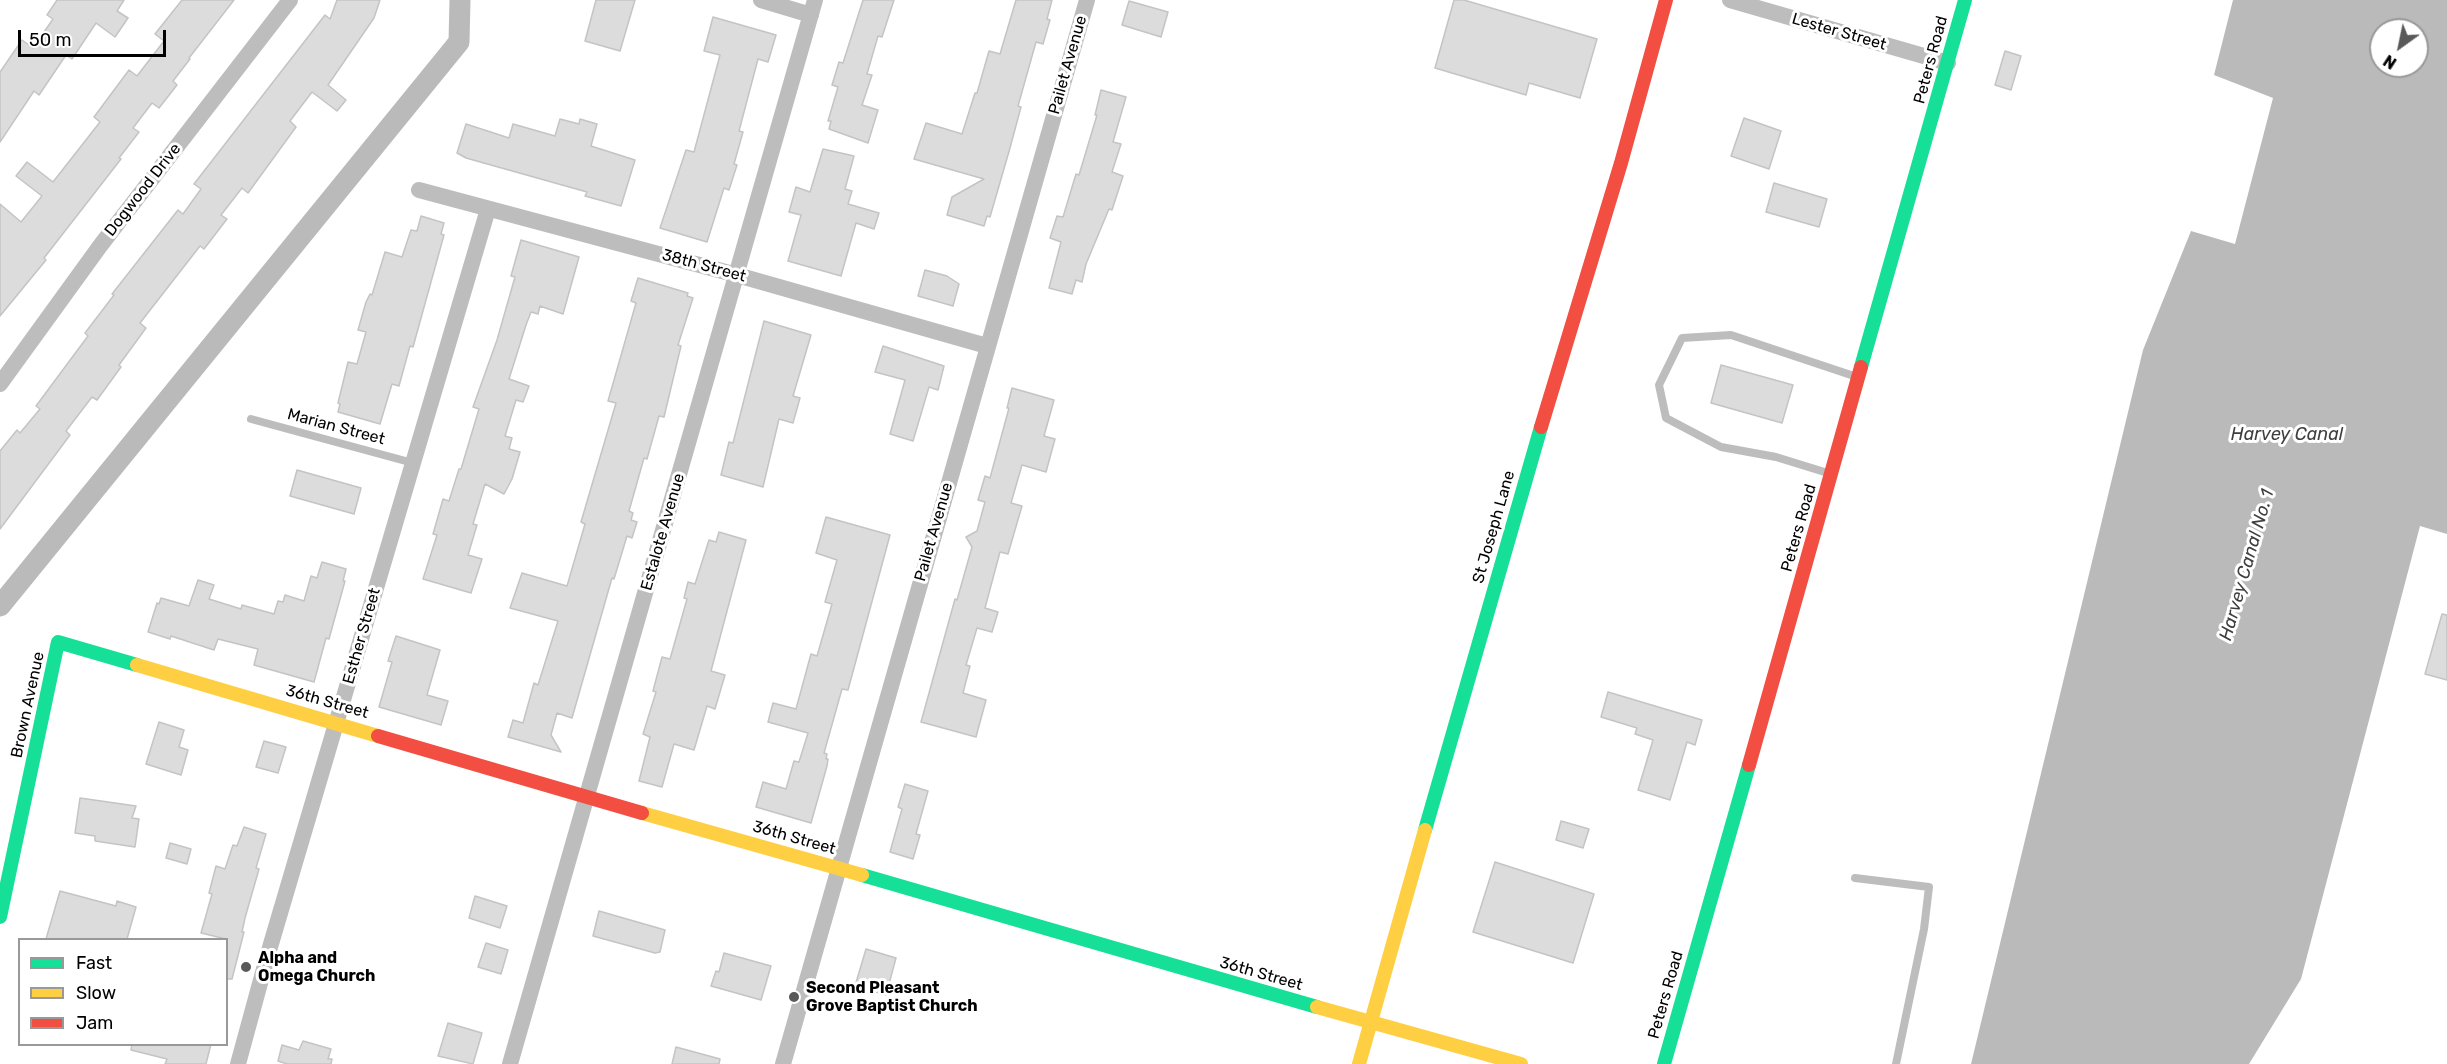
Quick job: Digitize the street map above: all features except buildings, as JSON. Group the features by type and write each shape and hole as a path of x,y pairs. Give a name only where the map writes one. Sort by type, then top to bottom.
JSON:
{"street":[{"name":"Dogwood Drive","path":"0,384 100,246 290,0"},
{"path":"761,0 813,7"},
{"name":"Pailet Avenue","path":"783,1064 1087,0"},
{"name":"St Joseph Lane","path":"1359,1064 1508,537 1621,163 1666,0"},
{"name":"Lester Street","path":"1730,0 1948,63"},
{"name":"Peters Road","path":"1664,1064 1965,0"},
{"name":"Estalote Avenue","path":"510,1064 813,7"},
{"name":"38th Street","path":"419,190 737,275 987,346"},
{"name":"Esther Street","path":"238,1064 488,209"},
{"name":"36th Street","path":"58,642 1371,1023 1480,1059 1521,1064"},
{"name":"Brown Avenue","path":"0,917 58,642"}],"lane":[{"path":"1831,474 1776,457 1721,447 1666,418 1659,385 1682,339 1731,335 1859,378"},
{"name":"Marian Street","path":"251,419 413,463"},
{"path":"1855,878 1929,887 1924,929 1896,1064"}],"water":[{"name":"Harvey Canal","path":"2233,0 2447,0 2447,534 2420,526 2301,979 2249,1064 1971,1064 2143,350 2191,231 2235,244 2273,98 2214,75"}],"waterway":[{"path":"0,606 459,42 460,0"}],"traffic: fast":[{"path":"1861,367 1965,0"},
{"path":"1425,830 1541,427"},
{"path":"0,917 58,642 137,665"},
{"path":"1664,1064 1749,765"},
{"path":"862,875 1317,1007"}],"traffic: slow":[{"path":"137,665 378,736"},
{"path":"642,813 862,875"},
{"path":"1359,1064 1425,830"},
{"path":"1317,1007 1521,1064"}],"traffic: jam":[{"path":"1541,427 1621,163 1666,0"},
{"path":"1749,765 1861,367"},
{"path":"378,736 642,813"}],"place":[{"name":"Alpha and Omega Church","path":"246,967"},
{"name":"Second Pleasant Grove Baptist Church","path":"794,997"}],"water label":[{"name":"Harvey Canal No. 1","path":"2247,565"}]}
